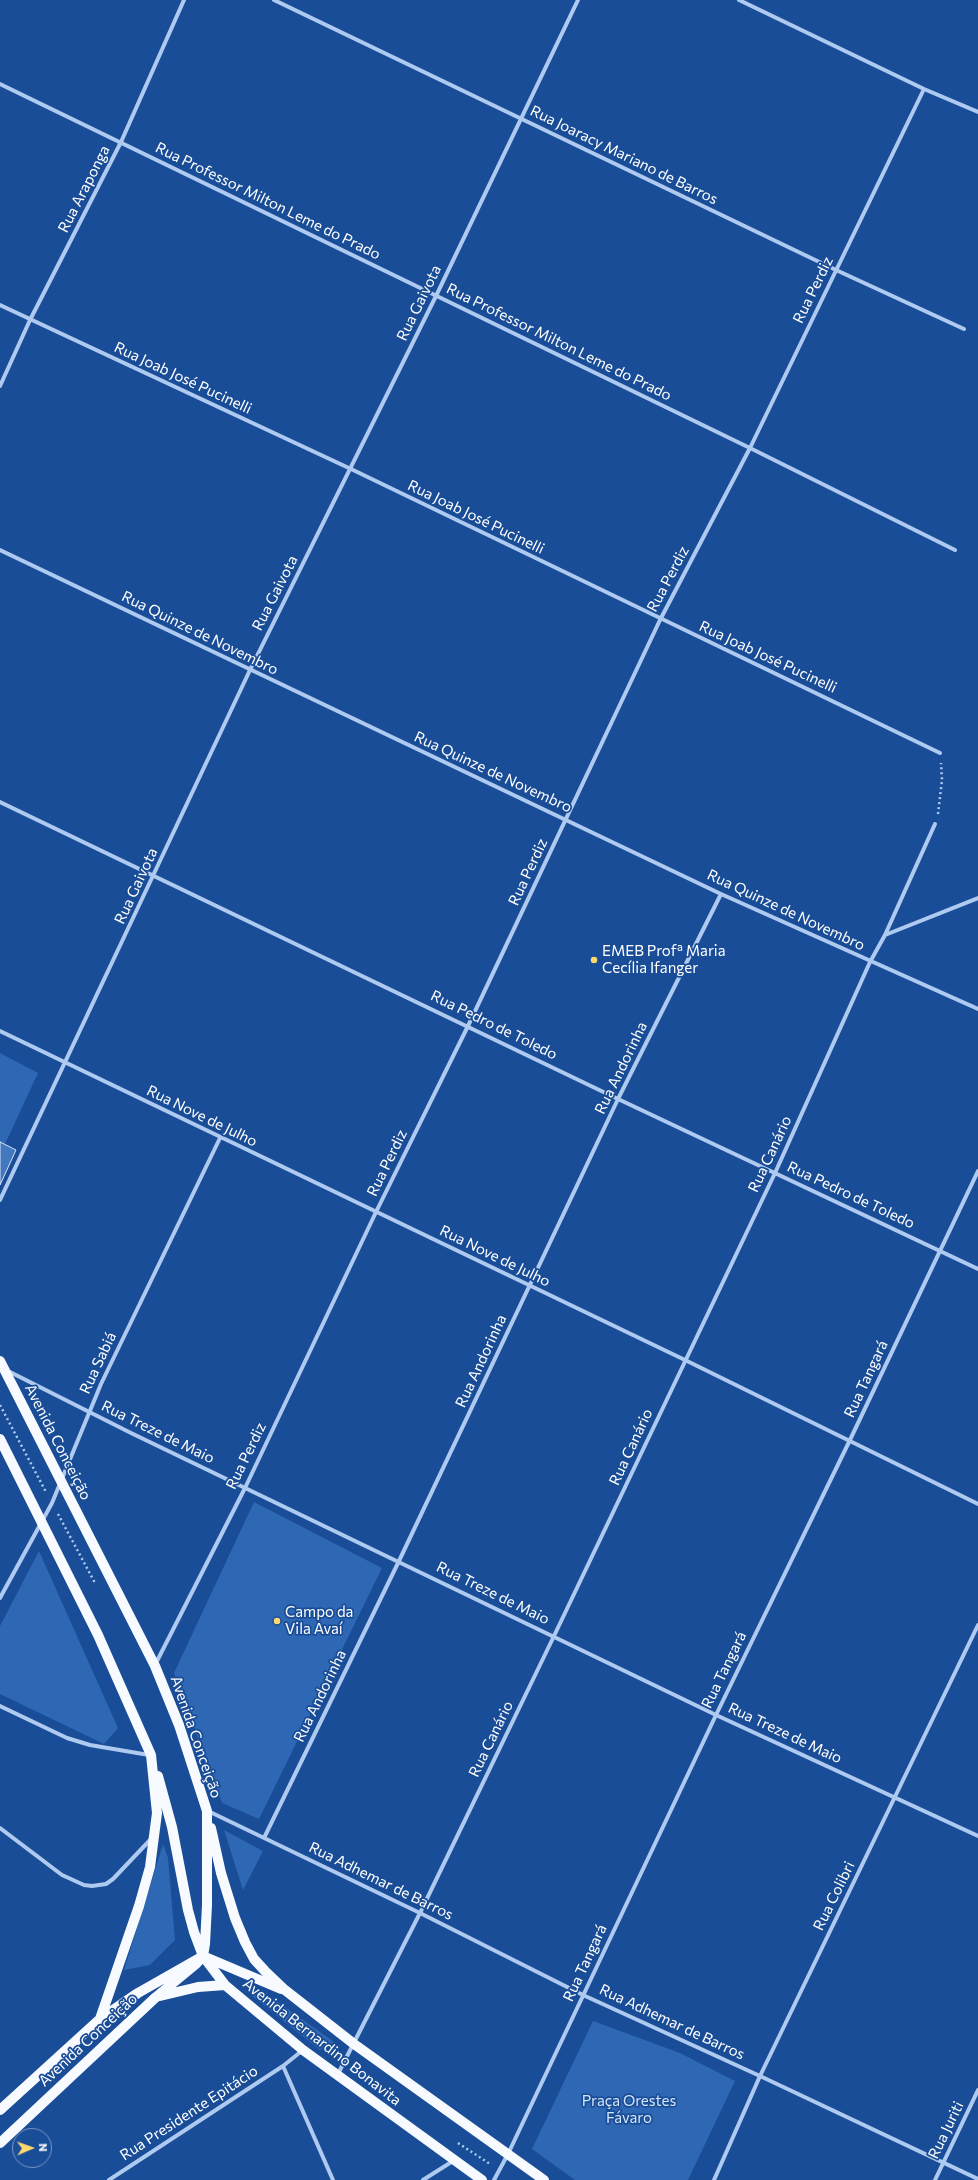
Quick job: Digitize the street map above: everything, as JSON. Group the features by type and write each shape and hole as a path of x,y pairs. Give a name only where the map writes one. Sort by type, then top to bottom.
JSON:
{"main road":[{"name":"Avenida Conceição","path":"0,2143 156,1997 191,1970 203,1956 207,1905 207,1811 179,1725 155,1666 62,1482 1,1366"},
{"name":"Avenida Conceição","path":"0,1439 98,1635 151,1755 157,1813 156,1834 150,1867 139,1906 100,2019 0,2110"},
{"name":"Avenida Bernardino Bonavita","path":"151,1755 172,1827 188,1910 203,1956 225,1985 303,2050 482,2180"},
{"name":"Avenida Bernardino Bonavita","path":"207,1811 221,1873 235,1918 254,1959 285,1990 354,2044 544,2180"},
{"path":"100,2019 138,1993 203,1956 256,1980 285,1990"},
{"path":"156,1997 198,1987 225,1985"}],"street":[{"name":"Rua Araponga","path":"0,386 30,320 121,142 184,0"},
{"name":"Rua Joaracy Mariano de Barros","path":"274,0 836,270 964,329"},
{"name":"Rua Gaivota","path":"0,1200 250,670 351,470 578,0"},
{"path":"738,0 924,89 978,112"},
{"name":"Rua Professor Milton Leme do Prado","path":"0,84 750,448 955,550"},
{"name":"Rua Perdiz","path":"155,1666 244,1488 376,1212 468,1026 660,620 750,448 924,89"},
{"name":"Rua Joab José Pucinelli","path":"0,305 351,470 660,620 940,753"},
{"name":"Rua Quinze de Novembro","path":"0,550 721,894 870,962 978,1009"},
{"name":"Rua Pedro de Toledo","path":"0,802 618,1099 978,1269"},
{"name":"Rua Canário","path":"337,2075 420,1912 554,1636 775,1173 870,962 885,935 935,824"},
{"name":"Rua Andorinha","path":"264,1838 400,1561 618,1099 721,894"},
{"path":"885,935 978,898"},
{"name":"Rua Nove de Julho","path":"0,1031 220,1138 685,1360 849,1442 978,1504"},
{"name":"Rua Sabiá","path":"0,1598 52,1503 62,1482 89,1412 220,1138"},
{"name":"Rua Tangará","path":"494,2180 508,2154 716,1714 849,1442 978,1171"},
{"name":"Rua Treze de Maio","path":"1,1366 89,1412 244,1488 400,1561 716,1714 978,1836"},
{"name":"Rua Colibri","path":"714,2180 760,2076 978,1625"},
{"path":"0,1706 67,1738 90,1746 113,1751 151,1755"},
{"name":"Rua Adhemar de Barros","path":"207,1811 420,1912 583,1995 760,2076 978,2179"},
{"path":"0,1828 62,1875 80,1884 92,1886 106,1884 114,1878 156,1834"},
{"name":"Rua Presidente Epitácio","path":"109,2180 283,2066 303,2050"},
{"path":"283,2066 333,2180"},
{"name":"Rua Juriti","path":"935,2180 978,2090"},
{"path":"423,2180 454,2160"}],"path":[{"path":"935,824 942,786 940,753"},
{"path":"0,1405 96,1584"}],"green space":[{"path":"0,1053 38,1073 0,1155"},
{"name":"Campo da Vila Avaí","path":"254,1502 382,1568 259,1819 222,1803 174,1673"},
{"path":"39,1551 118,1728 104,1744 0,1694 0,1626"},
{"path":"224,1830 263,1851 243,1890"},
{"path":"163,1844 168,1858 175,1940 150,1965 124,1970"},
{"path":"260,1989 334,2042 320,2050 252,1996"},
{"name":"Praça Orestes Fávaro","path":"593,2021 680,2053 735,2081 688,2180 575,2180 532,2149"}],"building":[{"path":"0,1142 16,1150 0,1185"}],"place":[{"name":"EMEB Profª Maria Cecília Ifanger","path":"594,960"},
{"name":"Campo da Vila Avaí","path":"277,1621"}]}
